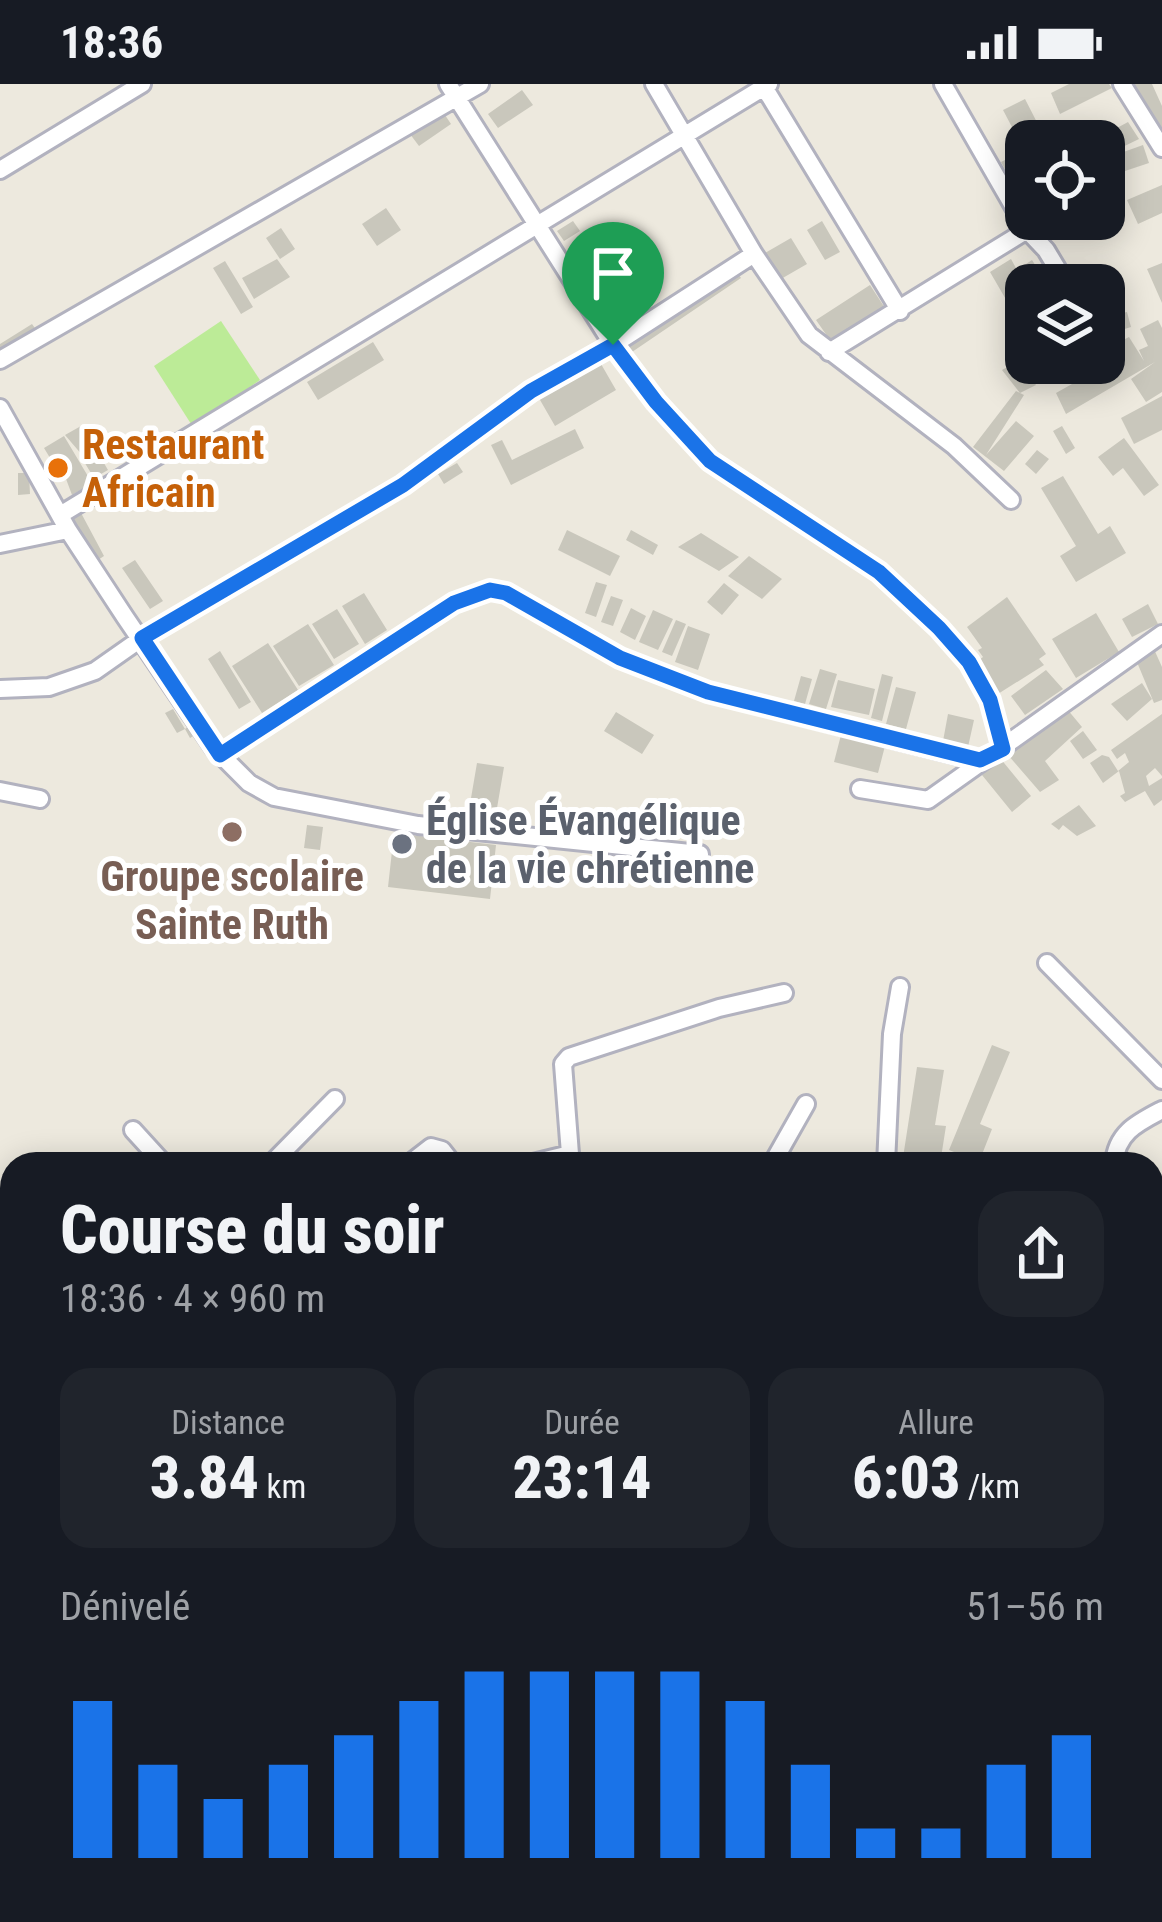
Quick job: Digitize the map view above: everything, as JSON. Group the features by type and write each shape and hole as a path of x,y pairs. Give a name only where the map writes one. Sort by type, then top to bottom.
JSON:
{"street":[{"path":"0,170 142,84"},
{"path":"0,360 453,91 480,84"},
{"path":"654,84 754,254 809,335 954,446 1011,500"},
{"path":"943,84 1005,192"},
{"path":"1122,84 1162,148"},
{"path":"0,544 64,523 536,224 766,86 900,311"},
{"path":"453,91 613,345 656,402 710,461 879,572 939,628 969,662 990,700 1003,749"},
{"path":"829,352 1011,240"},
{"path":"1036,240 1054,264"},
{"path":"0,689 49,687 95,671 142,638 403,485 531,391 613,345 754,254"},
{"path":"0,408 64,523 220,755 249,783 274,797 418,825 700,854"},
{"path":"220,755 454,603 490,590 506,593 620,658 708,692 980,760"},
{"path":"860,789 928,800 980,760 1159,642"},
{"path":"0,791 40,799"},
{"path":"1047,962 1162,1080"},
{"path":"887,1152 892,1034 900,987"},
{"path":"570,1152 563,1064 569,1057 700,1014 784,993"},
{"path":"283,1152 335,1099"},
{"path":"779,1152 806,1104"},
{"path":"1118,1152 1122,1137 1134,1124 1162,1110"},
{"path":"133,1130 153,1152"},
{"path":"287,1148 291,1152"}],"green space":[{"path":"221,321 260,380 193,427 154,366"}],"building":[{"path":"1069,84 1109,84 1112,88 1060,114 1051,93"},
{"path":"1134,84 1152,84 1162,106 1162,143"},
{"path":"522,90 533,105 498,128 488,114"},
{"path":"1025,99 1036,120 1008,120 1003,110"},
{"path":"443,112 451,124 419,146 410,134"},
{"path":"1125,124 1139,139 1125,146"},
{"path":"1143,145 1149,163 1125,171 1125,151"},
{"path":"1162,185 1162,213 1138,224 1127,200"},
{"path":"386,208 401,230 377,246 362,224"},
{"path":"573,221 580,231 564,241 557,231"},
{"path":"822,221 840,252 825,260 807,230"},
{"path":"281,228 295,249 280,259 266,238"},
{"path":"791,238 807,264 781,279 765,253"},
{"path":"277,259 290,277 254,299 242,278"},
{"path":"1011,259 1014,264 1005,264 1005,298 990,272"},
{"path":"225,261 253,307 241,314 213,268"},
{"path":"1162,263 1162,303 1147,269"},
{"path":"734,268 741,278 632,352 625,342"},
{"path":"870,285 885,308 832,343 816,320"},
{"path":"1158,320 1162,328 1162,392 1146,402 1131,379 1155,362 1125,380 1125,339 1129,337 1144,361 1139,350 1148,346 1140,329"},
{"path":"32,324 37,331 0,353 0,344"},
{"path":"373,342 384,360 318,400 307,382"},
{"path":"597,357 616,390 555,426 536,393"},
{"path":"1013,384 1036,385 1020,393"},
{"path":"1072,384 1117,384 1066,414 1056,393"},
{"path":"1016,391 1024,395 986,455 1016,421 1034,436 1004,471 973,447"},
{"path":"1162,396 1162,430 1134,444 1121,418"},
{"path":"81,426 95,449 83,456 65,435"},
{"path":"1062,426 1075,448 1066,454 1053,431"},
{"path":"575,429 584,448 511,485 491,445 502,440 512,460"},
{"path":"64,436 92,483 72,495 62,468 58,471 44,448"},
{"path":"1124,438 1159,485 1144,496 1123,468 1113,476 1098,457"},
{"path":"1037,450 1049,459 1036,474 1025,464"},
{"path":"97,451 108,470 94,478 83,460"},
{"path":"457,463 463,472 444,484 438,474"},
{"path":"18,473 29,473 30,494 18,495"},
{"path":"1063,476 1098,534 1110,526 1126,553 1076,582 1060,556 1076,546 1041,488"},
{"path":"80,511 104,556 98,560 69,517"},
{"path":"567,530 620,556 610,576 558,550"},
{"path":"631,530 658,545 653,555 626,540"},
{"path":"701,533 739,557 719,571 678,547"},
{"path":"749,556 782,579 762,599 728,576"},
{"path":"135,560 163,601 150,609 122,568"},
{"path":"596,582 607,585 596,617 585,613"},
{"path":"724,583 739,595 722,615 707,602"},
{"path":"364,593 387,630 365,644 342,606"},
{"path":"611,596 623,600 613,626 601,622"},
{"path":"1007,597 1046,654 1039,659 1044,665 990,699 975,663 983,657 978,650 982,648 967,627"},
{"path":"1148,604 1158,624 1132,637 1122,619"},
{"path":"631,608 646,616 635,640 620,632"},
{"path":"337,609 359,644 334,659 312,624"},
{"path":"653,610 673,619 658,650 639,642"},
{"path":"1096,613 1119,652 1076,678 1052,639"},
{"path":"676,620 686,624 672,656 662,652"},
{"path":"308,624 334,665 299,686 273,646"},
{"path":"688,626 710,634 698,670 675,662"},
{"path":"268,643 298,690 262,713 232,666"},
{"path":"1153,647 1162,667 1162,700 1154,703 1134,655"},
{"path":"220,651 251,702 239,709 208,659"},
{"path":"820,669 837,674 826,709 809,704"},
{"path":"1046,670 1063,689 1025,715 1011,696"},
{"path":"882,674 893,677 882,721 871,718"},
{"path":"801,676 812,679 805,704 794,701"},
{"path":"838,680 875,689 869,715 831,707"},
{"path":"1142,683 1152,699 1127,721 1111,704"},
{"path":"896,687 916,692 906,729 886,724"},
{"path":"173,709 185,729 177,733 165,713"},
{"path":"1067,709 1082,727 1045,761 1059,780 1040,792 1008,755"},
{"path":"616,712 654,735 642,754 604,731"},
{"path":"948,714 974,720 968,747 943,741"},
{"path":"1162,714 1162,776 1155,768 1146,776 1149,786 1162,778 1162,800 1154,806 1145,791 1125,802 1120,796 1125,793 1119,771 1103,783 1090,763 1102,755 1109,757 1118,771 1129,762 1125,753 1117,759 1111,750"},
{"path":"1083,731 1097,750 1083,759 1070,741"},
{"path":"841,735 885,746 878,773 834,762"},
{"path":"1000,758 1031,796 1012,812 982,775"},
{"path":"477,763 504,767 497,808 470,804"},
{"path":"1079,805 1096,826 1077,836 1063,825 1059,830 1051,824"},
{"path":"307,825 323,827 320,850 304,848"},
{"path":"394,833 496,845 490,899 388,887"},
{"path":"632,853 662,858 658,883 628,878"},
{"path":"992,1045 1010,1052 980,1124 992,1129 983,1152 949,1150"},
{"path":"917,1067 944,1070 935,1125 946,1126 942,1152 904,1152"}],"place":[{"name":"Restaurant Africain","path":"58,468"},
{"name":"Groupe scolaire Sainte Ruth","path":"232,832"},
{"name":"Église Évangélique de la vie chrétienne","path":"402,844"}],"route":[{"path":"613,345 710,461 879,572 939,628 969,662 990,700 1003,749 980,760 708,692 620,658 506,593 490,590 454,603 220,755 142,638 403,485 531,391 613,345"}]}
